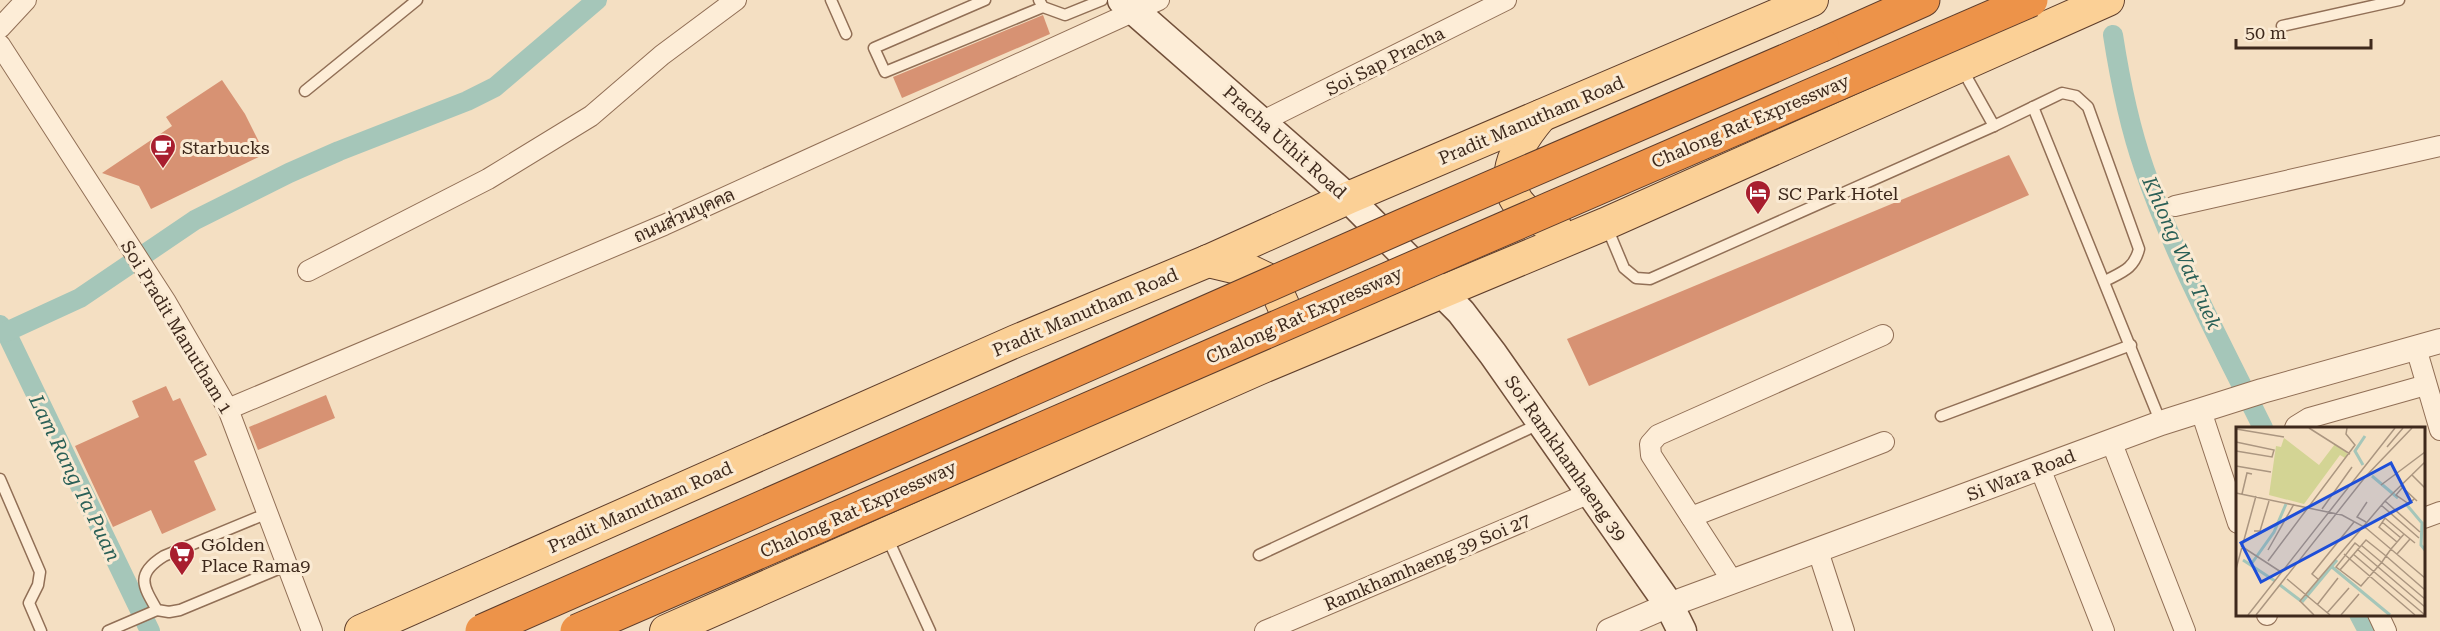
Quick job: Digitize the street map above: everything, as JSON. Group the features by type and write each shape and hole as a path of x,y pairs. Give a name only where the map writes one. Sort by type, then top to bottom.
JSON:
{"highway":[{"path":"482,631 1402,226 1923,0"},
{"name":"Chalong Rat Expressway","path":"577,631 2031,0"}],"main road":[{"name":"Pradit Manutham Road","path":"361,631 1016,340 1208,261 1348,198 1812,0"},
{"path":"666,631 1258,369 1601,226 2108,0"},
{"name":"Pracha Uthit Road","path":"1138,4 1348,198 1441,292"},
{"path":"1541,116 1517,147 1511,164 1510,182 1516,202 1540,221 1555,226 1601,226"},
{"path":"1208,261 1250,271 1273,282 1287,314 1276,348 1258,369"},
{"name":"Soi Ramkhamhaeng 39","path":"1441,292 1477,332 1669,605 1682,631"}],"street":[{"path":"0,28 26,0"},
{"path":"308,271 488,179 591,116 663,55 736,0"},
{"name":"Soi Sap Pracha","path":"1263,121 1506,0"},
{"name":"ถนนส่วนบุคคล","path":"228,409 664,225 1138,4"},
{"name":"Soi Pradit Manutham 1","path":"0,45 137,258 228,409 312,631"},
{"path":"2175,206 2440,146"},
{"path":"1733,582 1651,455 1650,444 1658,435 1883,335"},
{"name":"Si Wara Road","path":"1609,631 1669,605 2161,423 2440,341"},
{"path":"2416,348 2440,430"},
{"path":"2296,427 2309,418 2426,386"},
{"path":"2201,411 2236,517"},
{"path":"2111,441 2185,631"},
{"path":"1690,517 1884,442"},
{"path":"2040,468 2104,631"},
{"name":"Ramkhamhaeng 39 Soi 27","path":"1265,631 1590,493"},
{"path":"2425,518 2440,512"},
{"path":"1818,551 1844,631"},
{"path":"2378,616 2386,631"}],"lane":[{"path":"305,91 417,0"},
{"path":"831,0 846,34"},
{"path":"985,0 874,48 885,72 1041,3 1065,15 1102,0"},
{"path":"2282,26 2399,0"},
{"path":"1960,65 1994,126"},
{"path":"1601,226 1624,268 1636,278 1650,279 1994,126 2062,93 2076,96 2088,107 2139,249 2137,260 2129,268 2105,281"},
{"path":"2033,106 2161,423"},
{"path":"1941,417 2131,345"},
{"path":"1259,555 1541,423"},
{"path":"0,479 40,572 38,585 29,603 41,631"},
{"path":"157,610 144,588 144,578 154,562 268,513"},
{"path":"886,534 930,631"},
{"path":"108,631 157,610 169,612 180,610 288,565"}],"building":[{"path":"1043,15 1050,34 902,98 893,77"},
{"path":"222,80 245,114 265,154 151,209 139,186 102,173 172,126 166,117"},
{"name":"SC Park Hotel","path":"2009,155 2029,195 1589,386 1567,339"},
{"path":"166,386 173,401 180,398 207,455 194,461 216,510 162,534 151,510 113,527 75,446 139,417 132,401"},
{"path":"326,395 335,418 258,450 249,427"}],"waterway":[{"path":"6,332 80,298 195,220 289,173 467,101 495,87 597,0"},
{"name":"Khlong Wat Tuek","path":"2113,35 2129,119 2156,202 2199,300 2262,427"},
{"name":"Lam Rang Ta Puan","path":"0,325 6,332 150,631"},
{"name":"Khlong Wat Tuek","path":"2360,616 2368,631"}],"place":[{"name":"Starbucks","path":"163,170"},
{"name":"SC Park Hotel","path":"1758,216"},
{"name":"Golden Place Rama9","path":"182,577"}]}
